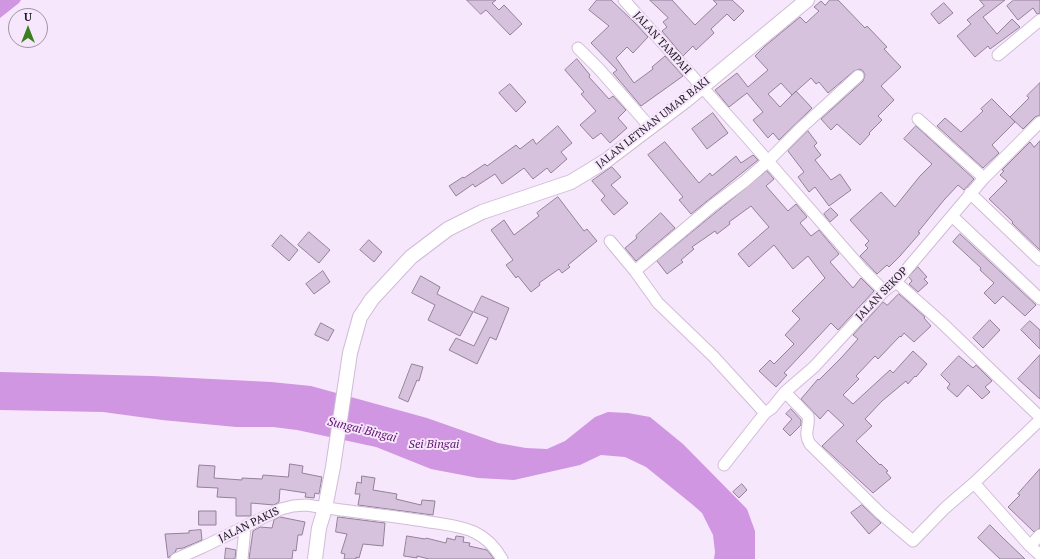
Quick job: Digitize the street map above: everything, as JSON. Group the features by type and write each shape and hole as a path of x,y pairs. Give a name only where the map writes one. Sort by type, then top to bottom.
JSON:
{"street":[{"name":"JALAN TAMPAH","path":"624,0 863,270 884,291"},
{"name":"JALAN LETNAN UMAR BAKI","path":"315,559 319,528 325,508 333,467 350,353 360,317 372,299 412,257 448,229 482,212 571,182 607,160 685,101 807,0"},
{"path":"998,55 1040,20"},
{"path":"578,48 599,69 650,127"},
{"path":"635,271 768,161 802,127 858,76"},
{"path":"918,120 984,178"},
{"name":"JALAN SEKOP","path":"724,465 765,413 772,408 785,392 814,366 884,291 896,282 970,193 1040,122"},
{"path":"970,193 1040,260"},
{"path":"952,216 1040,300"},
{"path":"610,241 635,271 658,303 713,356 765,413"},
{"path":"785,392 808,416 809,420 806,435 810,444 880,513 913,541 945,508 974,483 1040,418 941,322 896,282"},
{"path":"974,483 1030,546 1040,555"},
{"name":"JALAN PAKIS","path":"176,559 276,512 292,506 306,505 392,516 457,527 483,537 492,545 502,559"},
{"path":"242,559 245,527"},
{"path":"1030,546 1040,535"}],"water":[{"path":"0,0 21,0 13,8 8,8 8,12 0,18"},
{"name":"Sei Bingai","path":"0,372 152,376 271,382 311,386 427,418 498,443 526,448 547,449 565,441 595,417 608,412 628,413 650,417 683,444 747,509 755,531 755,559 714,559 715,552 713,535 702,513 646,467 625,457 601,455 580,465 514,480 478,478 431,469 376,447 297,430 273,427 236,427 162,420 103,412 0,410"}],"building":[{"path":"467,0 496,0 492,3 499,10 504,5 522,24 510,35 486,10 481,14"},
{"path":"597,0 611,0 648,37 633,53 627,47 616,58 634,83 653,69 652,67 665,56 683,76 641,106 613,73 617,70 591,43 609,26 589,10"},
{"path":"650,0 672,0 695,25 717,4 713,0 732,0 744,11 734,21 727,14 711,29 714,33 696,50 693,46 683,56 662,31 667,27 663,22 668,18"},
{"path":"830,0 838,0 865,28 867,26 887,47 884,49 901,67 881,86 894,100 878,116 882,120 860,145 837,124 831,130 821,119 863,81 865,75 863,71 860,69 854,71 828,93 819,82 816,84 811,78 796,91 812,108 779,140 773,133 768,138 753,120 763,112 747,93 729,107 715,90 737,73 748,87 768,70 755,56 800,17 806,23 819,11 814,7 821,1 825,5","holes":["781,83 792,95 780,107 768,94"]},
{"path":"980,0 1005,0 983,17 997,34 1012,19 1020,27 990,49 988,46 975,57 957,36 971,24 967,20 984,6"},
{"path":"1014,0 1040,0 1040,13 1037,14 1033,8 1018,20 1007,6"},
{"path":"944,3 953,13 939,24 931,14"},
{"path":"577,59 590,75 589,77 609,99 613,96 626,110 618,118 627,128 610,143 601,133 593,139 580,125 596,111 581,94 584,92 565,70"},
{"path":"1040,83 1040,115 1035,117 1023,129 1010,117 1029,98 1027,96"},
{"path":"510,84 526,102 516,112 499,93"},
{"path":"992,99 1015,122 992,145 999,153 983,168 937,126 945,118 961,132 983,111 981,109"},
{"path":"713,113 728,133 707,149 692,129"},
{"path":"558,126 572,143 561,152 567,159 551,173 547,168 533,179 524,168 502,184 495,174 475,187 473,184 456,196 449,186 485,164 487,166 516,145 520,149 533,139 536,144"},
{"path":"916,126 974,179 964,190 958,185 944,200 918,232 920,233 900,256 889,267 887,265 877,274 860,256 868,248 865,245 869,241 850,220 881,192 895,207 920,176 932,164 904,139"},
{"path":"808,131 817,143 814,146 821,155 815,160 831,180 840,174 851,190 829,206 815,187 809,192 798,177 804,172 788,151"},
{"path":"1040,141 1040,250 989,199 1007,181 1000,175 1004,171 1002,170 1030,142 1034,147"},
{"path":"665,142 699,183 710,173 712,176 736,156 741,163 753,155 758,160 691,214 679,200 683,197 648,155"},
{"path":"612,167 621,177 611,185 628,203 614,215 601,200 605,196 592,181"},
{"path":"767,171 774,179 766,186 788,211 796,204 807,217 800,223 811,236 819,230 839,254 830,262 853,288 861,278 874,291 838,330 831,323 784,373 787,375 776,387 759,371 770,360 774,364 794,344 785,335 800,319 792,311 825,278 808,256 793,269 774,245 749,267 738,254 769,227 751,206 729,222 730,224 717,234 715,231 692,247 694,249 681,260 683,262 667,274 657,261"},
{"path":"558,197 584,231 587,229 597,241 568,265 570,267 562,273 559,269 539,283 540,285 531,292 518,276 516,278 506,265 513,260 491,230 504,220 514,235 539,216 537,213"},
{"path":"831,208 838,215 830,222 824,214"},
{"path":"661,213 675,228 636,261 625,248"},
{"path":"309,232 330,250 319,263 298,245"},
{"path":"960,234 1036,305 1025,316 1003,296 995,304 984,293 994,283 980,270 981,268 953,242"},
{"path":"281,235 298,250 289,261 272,246"},
{"path":"369,240 382,252 374,262 360,250"},
{"path":"918,267 927,277 924,279 928,283 918,292 909,284 912,281 909,277"},
{"path":"323,271 330,282 314,294 306,284"},
{"path":"421,276 440,287 437,294 473,312 460,336 428,320 435,305 412,293"},
{"path":"899,294 925,317 924,318 931,326 914,342 904,333 901,337 900,336 878,359 875,356 856,376 859,379 843,395 853,404 890,370 893,373 913,351 927,364 916,377 915,376 908,384 906,381 882,401 865,419 872,426 856,441 888,471 886,472 891,478 873,493 822,446 844,425 828,410 820,419 801,399 818,379 819,380 841,358 858,339 853,335 883,302 887,305"},
{"path":"482,296 509,308 496,340 490,337 477,364 449,350 456,338 474,346 488,318 474,312"},
{"path":"990,320 1000,330 983,348 973,338"},
{"path":"1030,321 1040,330 1040,349 1021,330"},
{"path":"321,323 334,330 328,341 315,335"},
{"path":"1040,355 1040,399 1018,379"},
{"path":"959,356 973,368 976,365 992,381 985,387 990,392 982,399 968,385 957,397 947,388 950,384 941,375"},
{"path":"412,364 423,367 419,381 417,380 408,402 399,398"},
{"path":"791,409 801,420 801,425 790,436 783,429 792,419 786,414"},
{"path":"290,464 303,466 302,473 322,477 319,494 315,493 314,498 305,497 306,493 280,489 279,502 274,505 251,503 251,516 236,516 236,498 217,497 218,488 197,487 199,465 215,466 214,478 242,480 242,478 262,479 263,475 288,477"},
{"path":"1040,469 1040,528 1034,532 1008,507 1020,495 1018,494"},
{"path":"362,476 375,478 373,490 397,494 396,499 421,505 422,500 435,501 433,515 358,505 360,494 355,494 357,482 361,483"},
{"path":"742,484 747,490 739,498 733,492"},
{"path":"862,505 881,523 869,534 851,513"},
{"path":"199,511 216,511 216,525 199,525"},
{"path":"280,517 305,522 302,535 298,535 296,551 293,550 292,559 249,559 253,531 260,527 272,528 274,520"},
{"path":"338,517 385,523 383,546 363,544 359,558 344,559 345,554 341,553 347,534 336,532"},
{"path":"990,525 1025,559 1000,559 978,538"},
{"path":"201,530 202,540 183,548 176,549 176,551 168,558 165,534 189,533 189,531"},
{"path":"407,536 426,538 446,543 447,538 455,540 456,536 464,537 463,542 470,543 469,546 487,550 494,559 429,559 417,556 417,558 404,556"},
{"path":"226,548 236,550 235,559 225,559"}],"water label":[{"name":"Sungai Bingai","path":"362,430"}]}
